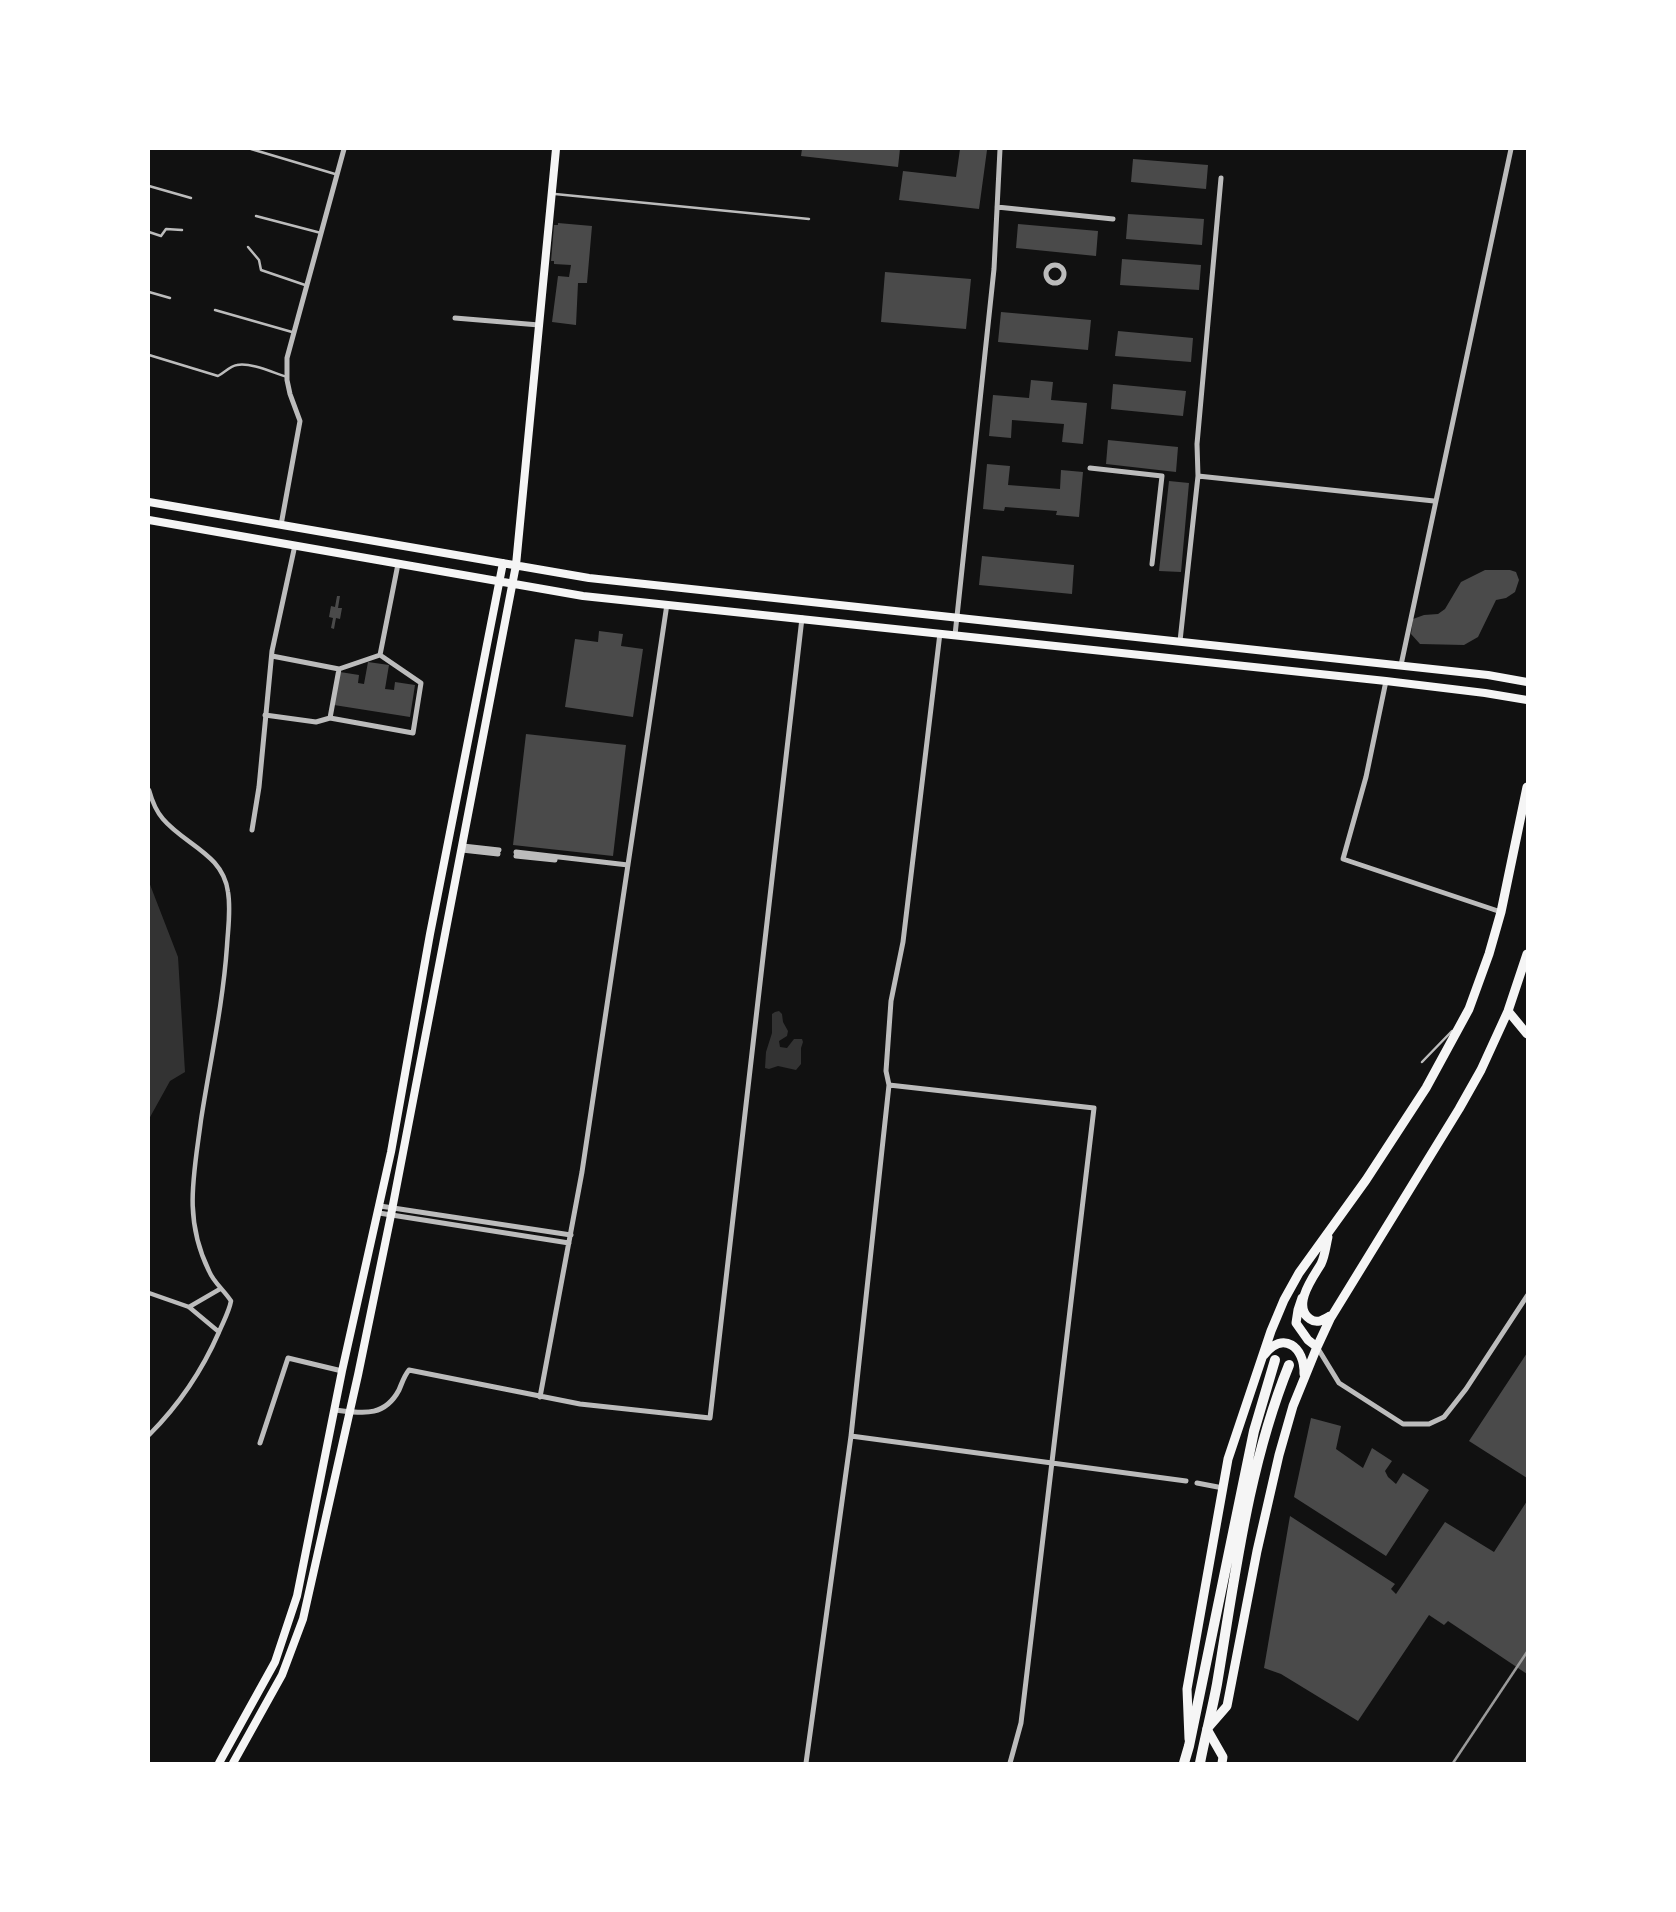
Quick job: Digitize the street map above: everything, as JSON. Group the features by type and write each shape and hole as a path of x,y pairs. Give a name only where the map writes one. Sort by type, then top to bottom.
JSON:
{"highway":[{"path":"1184,1763 1252,1440 1275,1360"},
{"path":"1200,1763 1253,1485 1275,1399 1289,1364"}],"main road":[{"path":"233,1763 282,1675 299,1630 392,1211 516,565 556,149"},
{"path":"149,502 589,578 1401,665 1527,682"},
{"path":"149,520 583,596 1386,681 1527,700"},
{"path":"219,1763 275,1662 297,1595 342,1371 391,1152 429,934 503,563"},
{"path":"1189,1746 1187,1689 1228,1459 1258,1362 1284,1300 1299,1273 1366,1180 1426,1088 1469,1009 1501,912 1527,787"},
{"path":"1222,1763 1223,1758 1207,1729 1227,1706 1257,1551 1293,1406 1333,1313 1459,1109 1495,1044 1527,954"},
{"path":"1508,1011 1527,1034"},
{"path":"1317,1347 1308,1340 1296,1323 1306,1290 1322,1261 1329,1231"},
{"path":"1306,1290 1304,1308 1312,1321 1319,1322 1333,1313"},
{"path":"1258,1362 1274,1345 1292,1345 1299,1350 1303,1359 1304,1380"}],"street":[{"path":"281,525 300,421 290,394 287,358 344,149"},
{"path":"955,635 994,269 1000,149"},
{"path":"1401,665 1511,149"},
{"path":"1180,641 1198,476 1197,444 1221,178"},
{"path":"997,207 1113,219"},
{"path":"455,318 540,325"},
{"path":"1090,468 1162,476 1152,564"},
{"path":"1198,476 1434,501"},
{"path":"252,830 272,656 295,545"},
{"path":"380,655 398,564"},
{"path":"540,1397 582,1172 667,604"},
{"path":"335,1410 373,1412 385,1407 409,1370 580,1404 710,1419 802,618"},
{"path":"806,1763 850,1436 889,1085 886,1071 891,1001 903,942 940,633"},
{"path":"272,656 339,669 380,655"},
{"path":"265,715 316,722 330,718 414,733 421,683 380,655"},
{"path":"330,718 339,669"},
{"path":"1386,681 1366,777 1343,859 1501,912"},
{"path":"149,790 163,819 214,861 224,878 229,895 225,974 194,1161 191,1195 193,1219 208,1271 231,1301 209,1355 174,1407 149,1435"},
{"path":"462,848 499,852"},
{"path":"516,854 628,866"},
{"path":"889,1085 1094,1108 1021,1723 1010,1763"},
{"path":"379,1209 571,1235"},
{"path":"392,1211 569,1243"},
{"path":"188,1307 220,1289"},
{"path":"149,1293 188,1307 219,1332"},
{"path":"1317,1347 1339,1383 1403,1424 1429,1424 1444,1417 1466,1389 1527,1296"},
{"path":"261,1443 288,1358 342,1371"},
{"path":"850,1436 1186,1481"},
{"path":"1196,1483 1223,1488"}],"lane":[{"path":"251,149 337,174"},
{"path":"149,186 191,198"},
{"path":"552,194 809,219"},
{"path":"257,216 321,233"},
{"path":"149,232 162,236 166,229 182,230"},
{"path":"248,247 258,260 261,270 307,285"},
{"path":"149,292 170,298"},
{"path":"215,310 294,332"},
{"path":"149,355 218,376 234,365 245,364 287,377"},
{"path":"1422,1062 1449,1035 1469,1009"}],"shaded area":[{"path":"149,882 178,957 185,1072 170,1081 149,1119"},
{"path":"779,1011 788,1031 787,1036 779,1041 780,1047 787,1048 794,1039 802,1039 803,1042 801,1064 796,1070 778,1066 765,1068 766,1052 772,1033 772,1014"}],"building":[{"path":"802,149 900,149 898,167 801,156"},
{"path":"960,149 987,150 979,209 899,200 903,171 956,177"},
{"path":"1133,159 1208,165 1206,189 1131,182"},
{"path":"1128,214 1204,219 1202,245 1126,239"},
{"path":"558,223 592,226 587,283 578,283 576,325 552,322 558,276 569,277 571,265 554,264 554,261 551,261 554,225"},
{"path":"1018,224 1098,231 1096,256 1016,248"},
{"path":"1122,259 1201,265 1199,290 1120,285"},
{"path":"885,272 971,279 966,329 881,322"},
{"path":"1001,312 1091,320 1088,350 998,342"},
{"path":"1118,331 1193,338 1191,362 1115,356"},
{"path":"1031,380 1053,382 1051,400 1087,403 1083,444 1062,442 1064,424 1012,420 1011,438 989,436 993,395 1029,398"},
{"path":"1113,384 1186,391 1183,416 1111,409"},
{"path":"1108,440 1178,447 1176,472 1106,464"},
{"path":"987,464 1010,466 1008,485 1060,489 1061,470 1083,472 1079,517 1056,515 1057,511 1005,507 1004,511 983,509"},
{"path":"1169,481 1189,483 1181,572 1159,571"},
{"path":"982,556 1074,565 1072,594 979,585"},
{"path":"1485,570 1510,570 1516,572 1519,580 1515,592 1496,600 1478,637 1464,645 1420,644 1411,634 1413,619 1438,614 1445,609 1461,582"},
{"path":"337,596 340,596 338,608 342,608 334,629 331,628 333,618 329,617"},
{"path":"599,631 623,634 621,646 643,649 633,717 565,707 575,639 598,642"},
{"path":"368,662 389,665 385,689 394,690 395,682 415,685 410,717 334,705 340,672 359,675 358,683 364,684"},
{"path":"526,734 626,745 613,856 513,845"},
{"path":"1527,1353 1527,1478 1469,1441"},
{"path":"1311,1418 1341,1426 1336,1449 1363,1468 1372,1448 1392,1461 1385,1471 1396,1484 1403,1473 1429,1490 1386,1556 1294,1497"},
{"path":"1527,1501 1527,1674 1448,1621 1444,1625 1429,1615 1358,1721 1281,1674 1264,1668 1290,1516 1395,1584 1391,1589 1396,1594 1445,1522 1494,1552"}],"railway":[{"path":"1453,1763 1527,1652"}]}
